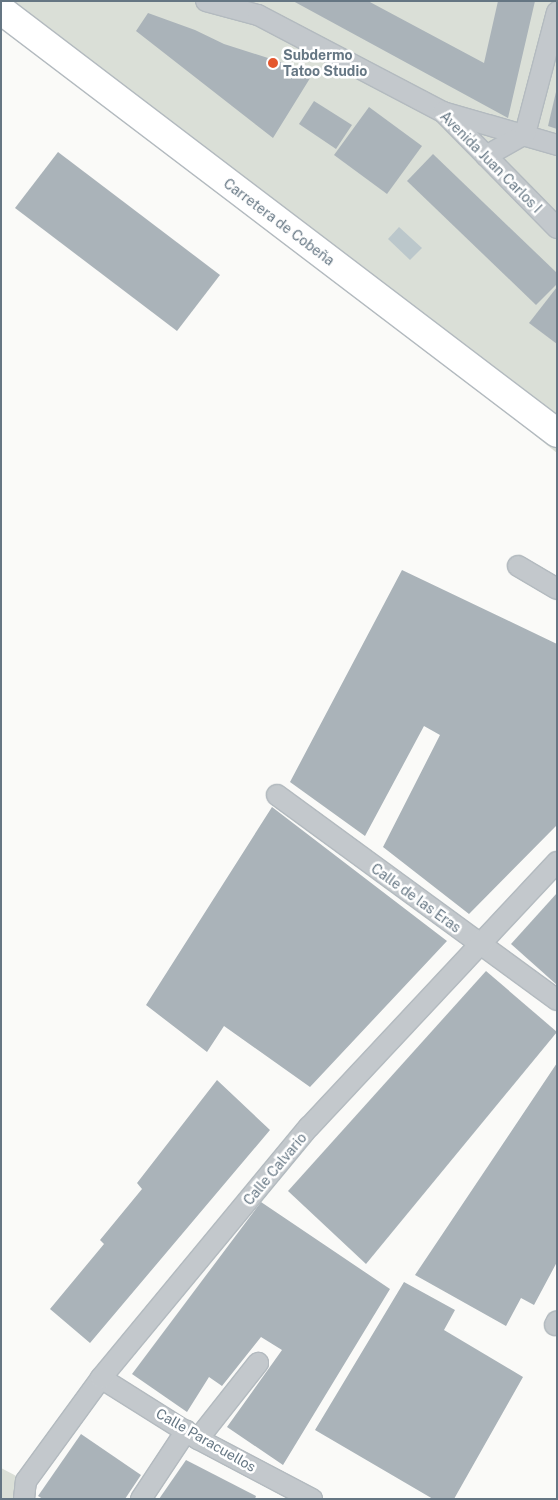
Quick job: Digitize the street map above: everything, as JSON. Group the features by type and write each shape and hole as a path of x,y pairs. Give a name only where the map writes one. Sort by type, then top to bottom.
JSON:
{"street":[{"name":"Avenida Juan Carlos I","path":"206,1 260,8 443,112 557,228"},
{"name":"Carretera de Cobeña","path":"9,9 557,433"},
{"path":"486,156 525,134 557,12"},
{"path":"443,112 525,134 557,145"},
{"path":"518,566 557,589"},
{"name":"Calle de las Eras","path":"277,795 557,1000"},
{"name":"Calle Calvario","path":"24,1499 26,1481 101,1378 309,1127 557,862"},
{"path":"141,1499 192,1435 258,1363"},
{"name":"Calle Paracuellos","path":"101,1378 192,1435 312,1499"}],"shaded area":[{"path":"1,1 557,1 557,453 207,172"},
{"path":"399,227 422,248 410,260 388,239"},
{"path":"1,1468 26,1481 16,1499 1,1499"}],"building":[{"path":"293,1 368,1 484,63 498,1 535,1 508,118"},
{"path":"148,13 195,30 224,44 296,67 312,75 273,138 136,31"},
{"path":"557,92 557,129 548,126"},
{"path":"314,101 352,125 336,149 299,124"},
{"path":"369,107 422,146 387,194 334,155"},
{"path":"58,152 220,275 177,331 15,208"},
{"path":"433,154 557,273 557,284 536,305 407,181"},
{"path":"557,287 557,344 529,323"},
{"path":"402,570 557,644 557,825 469,914 383,847 440,735 424,726 365,836 290,782"},
{"path":"272,807 447,941 310,1087 224,1026 207,1052 146,1005"},
{"path":"557,893 557,985 511,944"},
{"path":"486,971 557,1032 366,1264 288,1191"},
{"path":"557,1063 557,1262 534,1305 521,1298 506,1326 415,1275"},
{"path":"217,1080 270,1130 90,1343 50,1309 104,1244 100,1240 142,1189 137,1183"},
{"path":"261,1202 390,1289 283,1465 227,1427 282,1350 261,1337 222,1386 209,1377 187,1412 132,1374"},
{"path":"404,1282 455,1310 444,1330 523,1377 454,1499 433,1499 315,1430"},
{"path":"81,1434 141,1475 125,1499 43,1499 38,1496"},
{"path":"186,1460 256,1496 255,1499 159,1499"}],"place":[{"name":"Subdermo Tatoo Studio","path":"273,63"}]}
